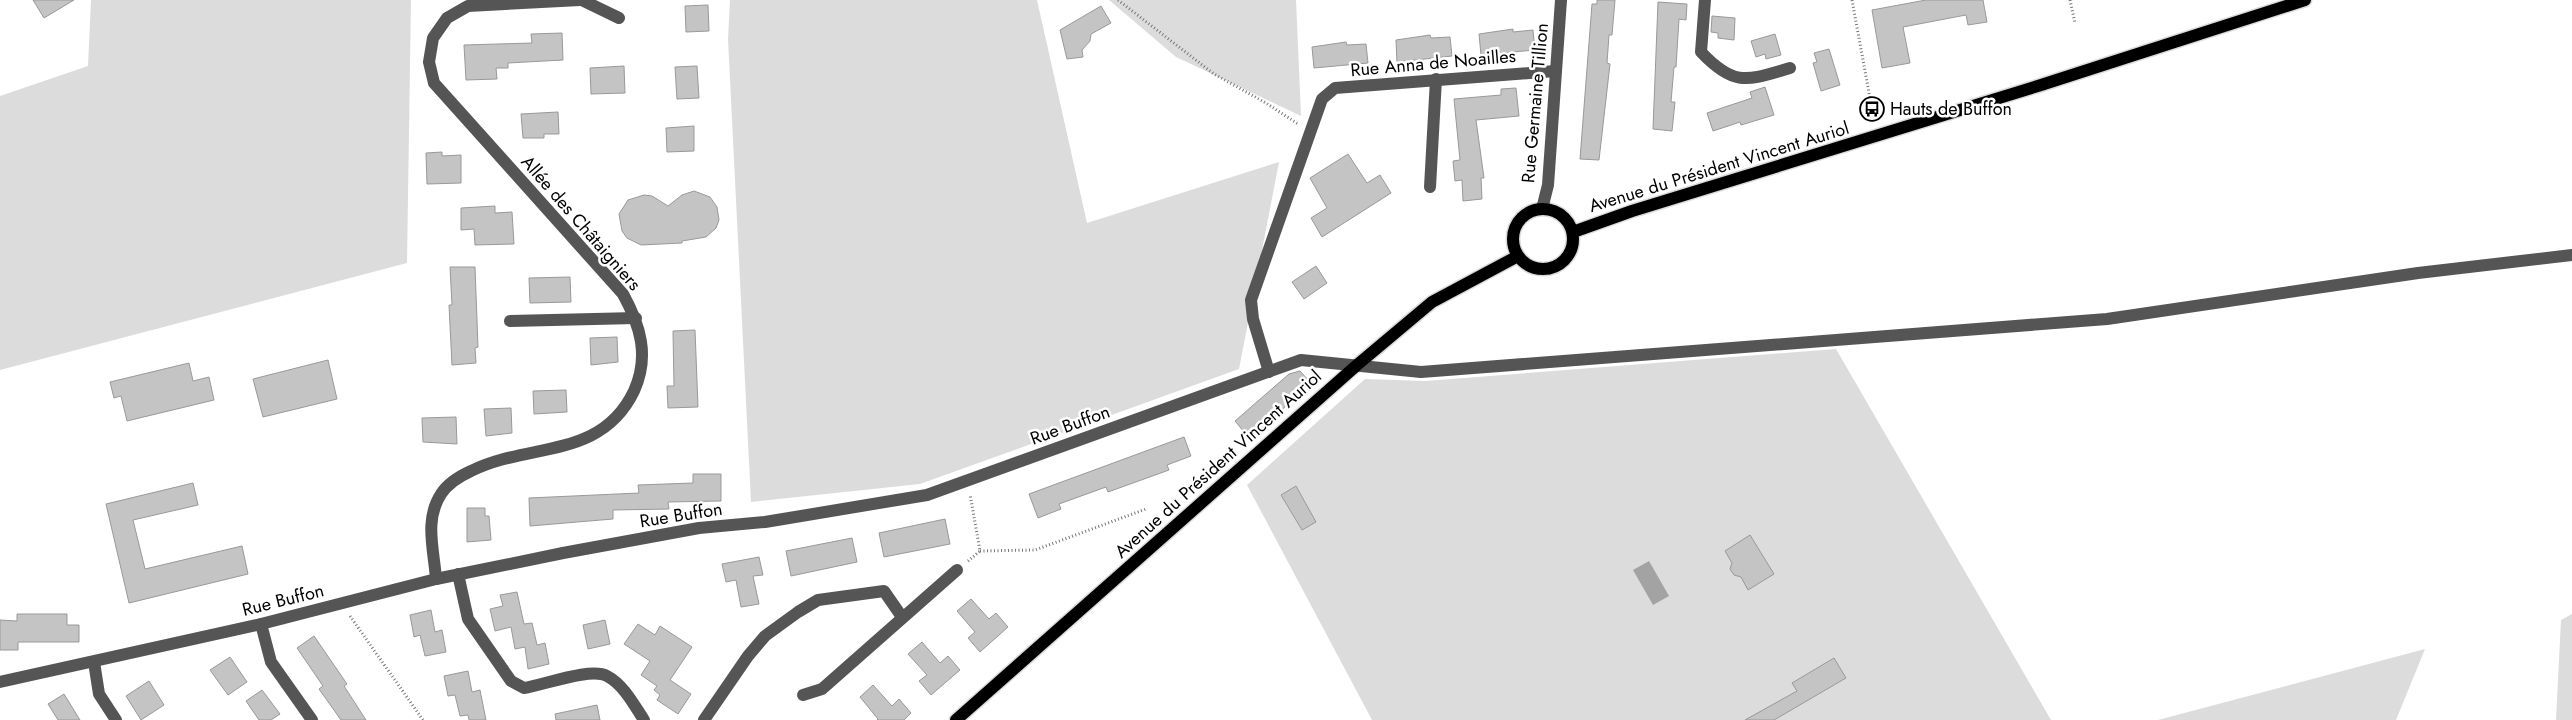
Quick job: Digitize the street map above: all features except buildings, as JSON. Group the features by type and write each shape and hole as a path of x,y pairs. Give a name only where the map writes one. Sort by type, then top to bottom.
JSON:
{"main road":[{"name":"Avenue du Président Vincent Auriol","path":"1573,232 1632,211 2041,85 2305,0"},
{"path":"1542,209 1558,212 1570,224 1573,232 1572,249 1568,256 1555,267 1547,269 1531,266 1518,256 1513,238 1514,230 1525,215 1542,209"},
{"name":"Avenue du Président Vincent Auriol","path":"956,720 1357,365 1432,302 1518,256"}],"street":[{"name":"Allée des Châtaigniers","path":"436,579 430,532 434,509 442,493 457,478 484,464 585,440 604,427 625,408 638,382 642,355 641,334 636,318 623,294 434,83 429,62 433,38 447,18 468,6 581,0 619,18"},
{"name":"Rue Germaine Tillion","path":"1542,209 1548,185 1561,0"},
{"path":"1705,0 1701,52 1719,71 1749,80 1790,68"},
{"name":"Rue Anna de Noailles","path":"1269,372 1253,319 1251,300 1309,131 1322,99 1335,88 1555,71"},
{"path":"1430,187 1436,79"},
{"name":"Rue Buffon","path":"0,682 261,624 458,574 699,528 765,522 927,495 1300,360 1357,365 1372,369 1421,372 2107,319 2418,274 2572,255"},
{"path":"510,321 636,318"},
{"path":"803,695 822,690 957,570"},
{"path":"458,574 468,619 511,681 524,688 592,673 606,675 621,687 644,720"},
{"path":"704,720 748,656 765,636 818,600 884,591 902,617"},
{"path":"261,624 271,662 312,720"},
{"path":"94,662 100,694 116,720"}],"path":[{"path":"1118,0 1214,74 1266,103 1309,131"},
{"path":"1852,0 1872,109"},
{"path":"2070,0 2075,23"},
{"path":"968,481 980,551"},
{"path":"957,570 980,551 1035,550 1146,509"},
{"path":"341,603 423,720"}],"shaded area":[{"path":"91,0 411,0 407,263 0,370 0,96 88,66"},
{"path":"730,0 1037,0 1087,223 1279,162 1239,369 920,484 751,502 728,39"},
{"path":"1109,0 1296,0 1301,116 1176,57"},
{"path":"1836,349 2051,720 1372,720 1247,485 1365,379 1425,381"},
{"path":"1649,561 1669,596 1653,605 1633,570"},
{"path":"2572,614 2572,720 2556,720 2561,620"},
{"path":"2425,649 2396,720 2158,720"}],"place":[{"name":"Hauts de Buffon","path":"1872,109"}]}
